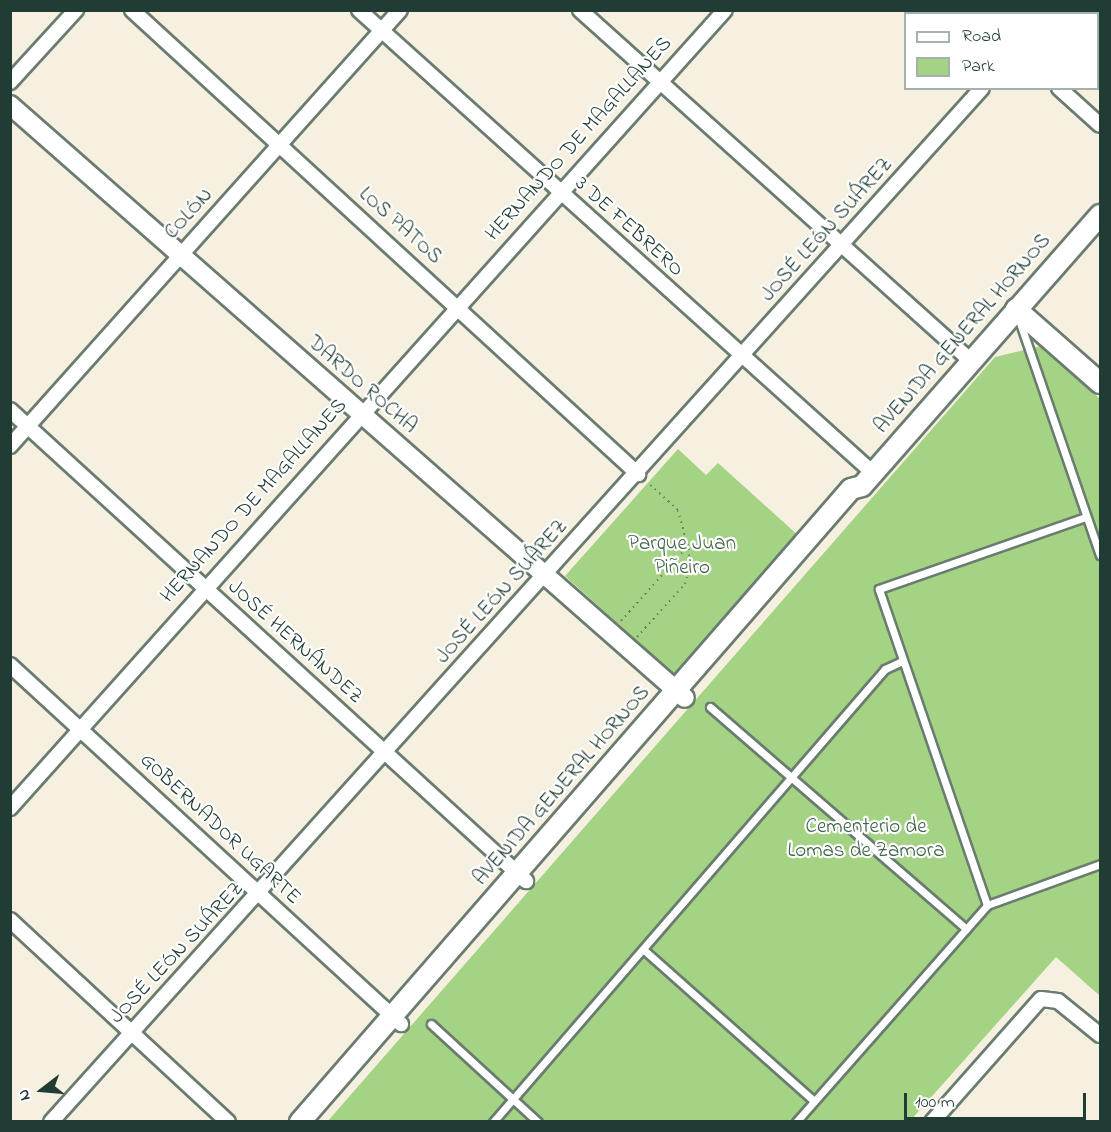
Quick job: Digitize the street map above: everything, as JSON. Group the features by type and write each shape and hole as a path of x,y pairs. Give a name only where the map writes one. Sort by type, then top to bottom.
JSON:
{"main road":[{"name":"AVENIDA GENERAL HORNOS","path":"300,1122 397,1020 522,877 681,694 851,489 867,479 1101,215"},
{"path":"1016,309 1101,383"},
{"name":"AVENIDA GENERAL HORNOS","path":"316,1122 397,1020"}],"street":[{"path":"10,82 76,10"},
{"name":"LOS PATOS","path":"132,10 638,474"},
{"name":"3 DE FEBRERO","path":"359,10 740,357 867,479"},
{"name":"COLÓN","path":"10,446 400,10"},
{"path":"580,10 841,247 971,361"},
{"name":"HERNANDO DE MAGALLANES","path":"10,808 360,412 725,10"},
{"name":"JOSÉ LEÓN SUÁREZ","path":"51,1122 260,895 980,90"},
{"path":"1061,90 1101,125"},
{"name":"DARDO ROCHA","path":"10,105 179,256 681,694"},
{"name":"JOSÉ HERNÁNDEZ","path":"10,410 522,877"},
{"name":"GOBERNADOR UGARTE","path":"10,665 397,1020"},
{"path":"10,920 133,1031 228,1122"},
{"path":"932,1122 1041,999 1058,1001 1101,1035"}],"lane":[{"path":"1016,309 1083,518 1101,555"},
{"path":"987,905 879,594 883,586 1083,518"},
{"path":"493,1122 885,669 902,661"},
{"path":"710,707 966,929"},
{"path":"796,1122 987,905 1101,864"},
{"path":"644,950 814,1101"},
{"path":"430,1024 538,1122"}],"path":[{"path":"627,648 685,584 688,546 678,510 638,474"},
{"path":"610,633 688,546"}],"green space":[{"name":"Cementerio de Lomas de Zamora","path":"1041,346 1100,399 1100,996 1056,957 910,1121 327,1122 995,357"},
{"name":"Parque Juan Piñeiro","path":"678,449 706,475 718,463 800,537 676,676 565,576"}]}
